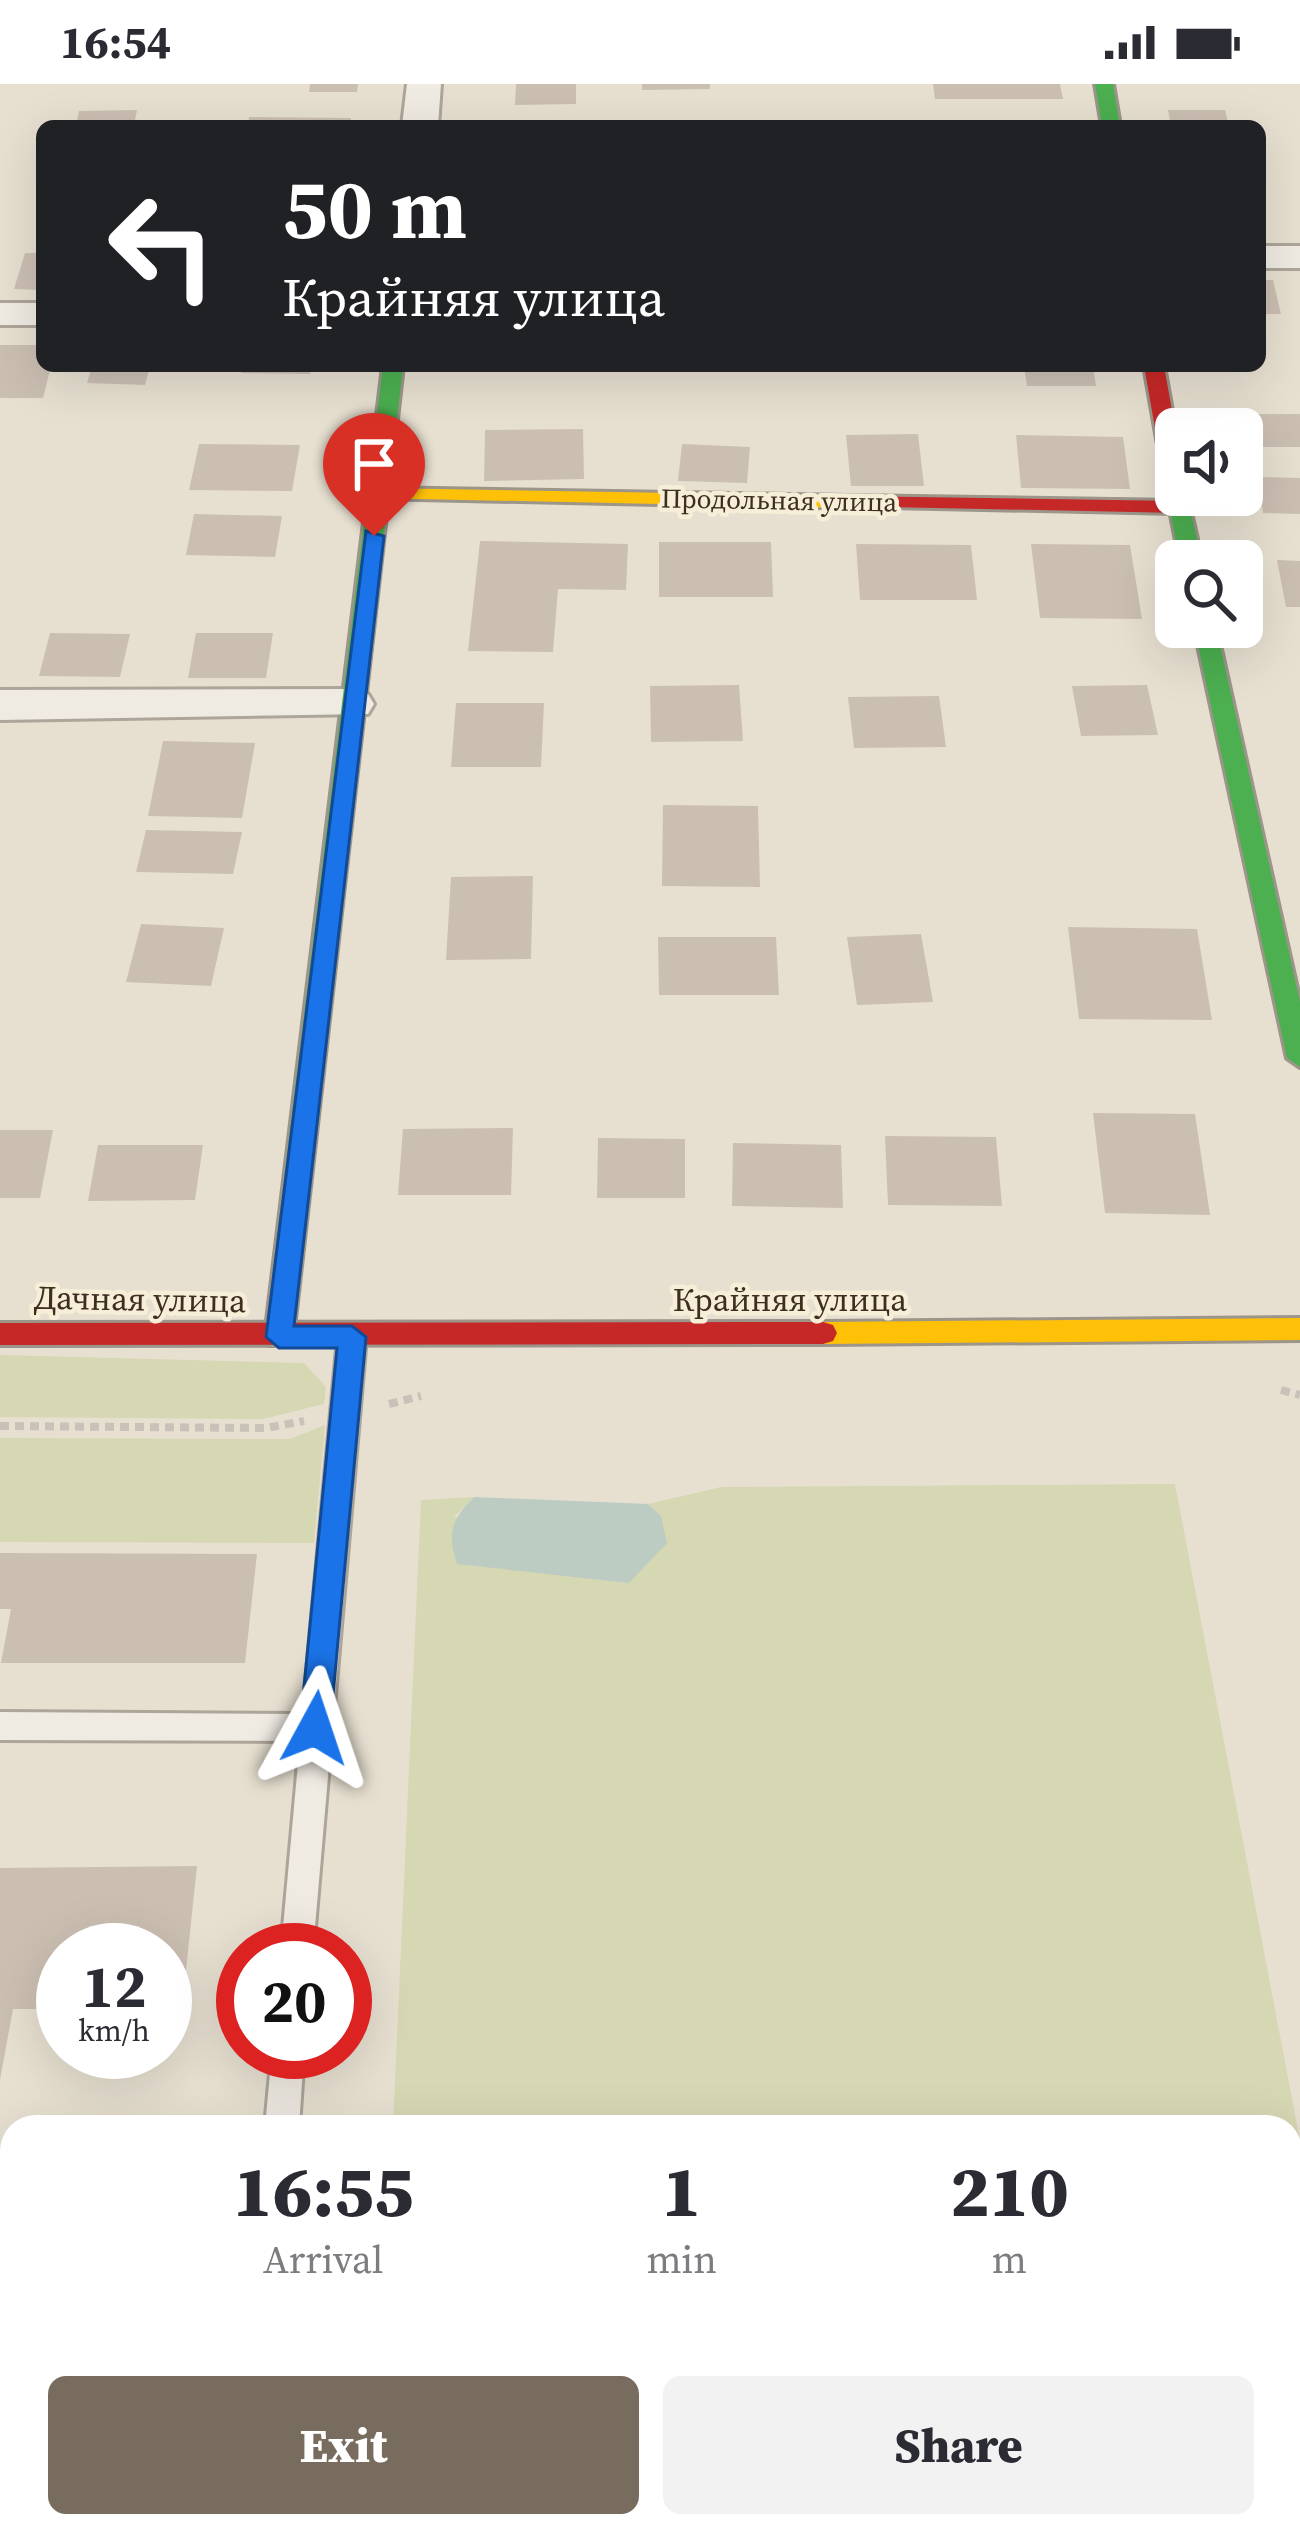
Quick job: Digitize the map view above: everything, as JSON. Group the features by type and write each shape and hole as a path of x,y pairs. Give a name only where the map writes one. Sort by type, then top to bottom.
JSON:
{"street":[{"path":"421,120 424,84"},
{"path":"1103,84 1110,120"},
{"path":"1266,256 1300,257"},
{"path":"0,314 36,314"},
{"path":"279,1337 392,372"},
{"path":"1155,372 1161,408"},
{"name":"Продольная улица","path":"379,494 1155,497"},
{"path":"1210,648 1300,1058"},
{"path":"0,705 352,704"},
{"name":"Крайняя улица","path":"279,1337 1300,1329"},
{"name":"Дачная улица","path":"0,1334 279,1337"}],"lane":[{"path":"299,1923 352,1337"},
{"path":"0,1726 315,1728"},
{"path":"283,2115 286,2079"}],"path":[{"path":"0,1426 266,1428 344,1414"}],"green space":[{"path":"0,1355 304,1363 326,1387 324,1404 263,1419 0,1417"},
{"path":"325,1425 314,1543 0,1542 0,1438 290,1439"},
{"path":"1175,1484 1295,2115 394,2115 421,1500 474,1497 454,1517 661,1516 648,1504 721,1487"}],"shaded area":[{"path":"474,1497 648,1504 661,1516 667,1543 629,1583 457,1564 453,1528"}],"building":[{"path":"310,84 358,84 357,92 309,92"},
{"path":"516,84 576,84 576,104 515,105"},
{"path":"642,84 710,84 710,89 642,90"},
{"path":"933,84 1060,84 1063,99 935,99"},
{"path":"137,110 135,120 77,120 79,111"},
{"path":"1168,110 1225,110 1228,120 1170,120"},
{"path":"249,117 351,118 351,120"},
{"path":"25,253 36,253 36,290 14,289"},
{"path":"1266,280 1273,280 1281,314 1266,314"},
{"path":"0,345 36,345 36,372 50,372 43,398 0,398"},
{"path":"90,372 148,372 145,385 87,383"},
{"path":"241,372 310,372 310,374"},
{"path":"1025,372 1094,372 1096,386 1027,386"},
{"path":"1263,414 1300,414 1300,447 1263,447"},
{"path":"583,429 584,479 484,481 485,430"},
{"path":"918,434 924,486 851,486 846,435"},
{"path":"1016,435 1123,437 1130,489 1021,488"},
{"path":"199,444 300,445 292,491 189,490"},
{"path":"682,444 750,447 747,483 678,481"},
{"path":"1263,477 1300,478 1300,514 1263,513"},
{"path":"194,514 282,516 275,557 186,555"},
{"path":"480,541 628,544 626,590 558,589 553,652 468,651"},
{"path":"659,542 771,542 773,597 659,597"},
{"path":"856,544 971,545 977,600 860,600"},
{"path":"1031,544 1130,545 1142,619 1040,618"},
{"path":"1277,560 1300,561 1300,607 1286,607"},
{"path":"50,633 130,634 120,677 39,676"},
{"path":"196,633 273,633 266,678 188,678"},
{"path":"739,685 743,741 651,742 650,686"},
{"path":"1147,685 1158,735 1081,736 1072,686"},
{"path":"939,696 946,747 854,748 848,697"},
{"path":"456,703 544,703 541,767 451,767"},
{"path":"163,741 255,743 242,818 148,816"},
{"path":"663,805 758,806 760,887 662,886"},
{"path":"146,830 242,832 233,874 136,872"},
{"path":"533,876 531,959 446,960 451,877"},
{"path":"141,924 224,928 211,986 126,982"},
{"path":"1068,927 1197,929 1212,1020 1079,1019"},
{"path":"921,934 933,1002 857,1005 847,937"},
{"path":"658,937 776,937 779,995 659,995"},
{"path":"1093,1113 1195,1114 1210,1215 1105,1213"},
{"path":"513,1128 511,1195 398,1195 403,1129"},
{"path":"0,1130 53,1130 40,1198 0,1198"},
{"path":"885,1136 996,1137 1002,1206 888,1205"},
{"path":"598,1138 685,1139 685,1198 597,1198"},
{"path":"733,1143 841,1145 843,1208 732,1206"},
{"path":"98,1145 203,1145 195,1200 88,1201"},
{"path":"0,1553 257,1554 245,1663 1,1663 11,1609 0,1609"},
{"path":"197,1866 191,1923 36,1923 36,2009 13,2009 0,2080 0,1868"}],"traffic: fast":[{"path":"1104,84 1110,120"},
{"path":"279,1337 392,372"},
{"path":"1181,516 1187,540"},
{"path":"1210,648 1300,1058"}],"traffic: slow":[{"path":"379,494 848,502"},
{"path":"823,1333 1300,1329"}],"traffic: jam":[{"path":"1155,372 1161,408"},
{"path":"848,502 1155,507"},
{"path":"0,1334 823,1333"}],"route":[{"path":"315,1728 352,1337 279,1337 374,536"}]}
